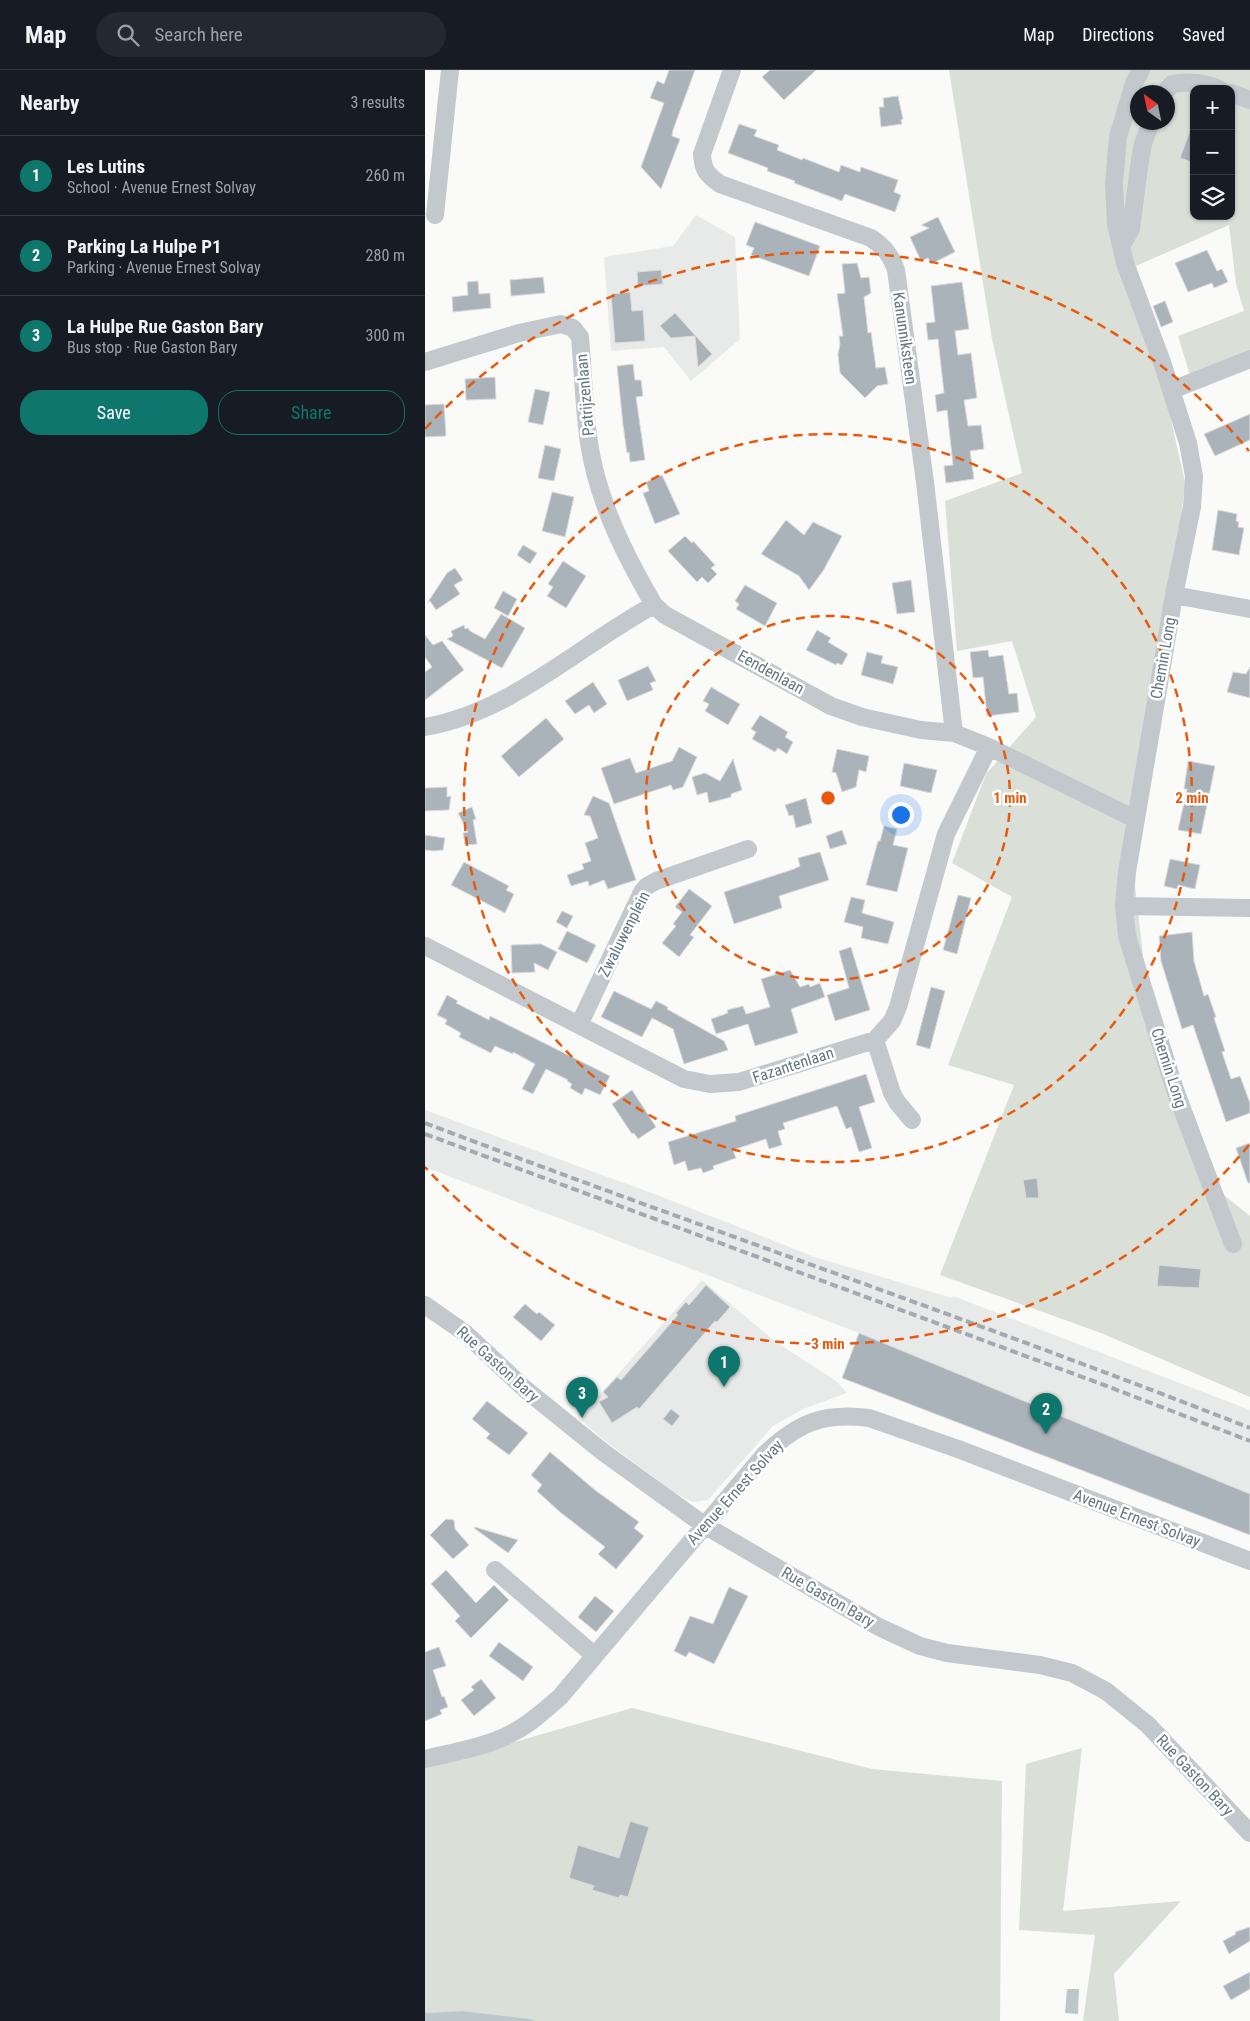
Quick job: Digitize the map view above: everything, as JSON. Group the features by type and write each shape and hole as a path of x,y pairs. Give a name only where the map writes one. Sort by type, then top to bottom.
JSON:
{"street":[{"path":"435,214 450,70"},
{"name":"Kanunniksteen","path":"732,70 702,154 703,166 709,176 720,184 871,238 883,246 893,259 925,482 954,733"},
{"name":"Chemin Long","path":"1141,70 1134,83 1123,116 1117,143 1114,184 1116,224 1125,262 1188,443 1194,476 1192,507 1174,595 1135,819 1124,906 1127,936 1175,1090 1233,1244"},
{"path":"1172,85 1193,82 1205,85"},
{"path":"1235,94 1250,100"},
{"path":"1122,244 1131,229 1140,160 1148,130"},
{"name":"Patrijzenlaan","path":"425,362 519,333 561,324 573,328 579,337 590,444 599,482 614,527 630,564 653,605"},
{"path":"1171,390 1250,359"},
{"path":"1174,595 1250,609"},
{"path":"425,728 471,715 510,696 624,621 653,605"},
{"name":"Eendenlaan","path":"653,605 665,615 831,706 862,717 921,730 954,733 989,747 1135,819"},
{"path":"911,1120 892,1093 875,1040 891,1021 898,1007 946,834 989,747"},
{"name":"Zwaluwenplein","path":"579,1025 642,892 647,886 656,880 748,849"},
{"path":"1124,906 1250,908"},
{"name":"Fazantenlaan","path":"425,946 685,1079 710,1084 739,1082 875,1040"},
{"name":"Rue Gaston Bary","path":"425,1304 465,1333 525,1389 574,1429 704,1525 879,1627 920,1646 947,1653 1072,1672 1106,1691 1148,1725 1250,1833"},
{"name":"Avenue Ernest Solvay","path":"425,1759 489,1743 513,1733 537,1717 560,1697 743,1479 783,1437 803,1425 827,1418 869,1418 958,1449 1250,1561"},
{"path":"495,1570 595,1655"}],"shaded area":[{"path":"949,70 1250,70 1250,352 1190,375 1178,336 1244,311 1236,284 1229,225 1136,266 1185,482 1179,537 1128,826 1145,973 1219,1191 1250,1216 1250,1397 1101,1333 940,1275 1014,1085 948,1065 1012,897 952,863 986,774 1036,717 1012,641 957,651 945,501 1022,473 992,339"},
{"path":"696,215 735,237 740,339 691,381 664,347 611,351 604,257 673,246"},
{"path":"425,1110 657,1195 815,1257 952,1298 953,1296 1250,1410 1250,1494 859,1333 425,1167"},
{"path":"702,1280 776,1342 836,1381 847,1393 803,1409 773,1426 708,1500 693,1502 672,1491 581,1420 586,1410"},
{"path":"632,1708 872,1769 1002,1781 1000,2021 535,2021 462,2011 425,2013 425,1768"},
{"path":"1082,1748 1063,1911 1181,1901 1114,1974 1119,2021 1083,2021 1095,1935 1019,1930 1026,1764"},
{"path":"1067,1989 1079,1989 1078,2014 1065,2013"},
{"path":"462,2011 535,2021 425,2021 425,2013"}],"building":[{"path":"669,70 695,70 673,130 672,136 680,139 661,189 641,167 664,103 650,98 657,81 664,84"},
{"path":"770,70 816,70 784,100 762,77"},
{"path":"898,96 903,119 901,120 902,124 881,127 879,107 884,107 883,98"},
{"path":"739,124 757,130 754,136 779,145 777,150 802,160 803,158 839,172 841,165 860,172 861,167 898,180 894,192 901,195 895,212 845,194 842,201 794,183 795,181 767,171 768,168 728,153"},
{"path":"1190,130 1190,162 1180,158"},
{"path":"938,217 955,252 931,264 928,258 921,261 910,237 929,228 921,225"},
{"path":"755,222 820,246 809,276 751,255 754,248 746,245"},
{"path":"1207,250 1217,271 1222,269 1228,282 1214,288 1212,283 1188,292 1175,263"},
{"path":"857,263 861,278 869,277 871,293 864,297 868,333 871,332 876,368 885,367 888,384 877,386 865,398 840,373 838,354 839,336 843,336 837,294 845,293 842,264"},
{"path":"661,270 663,284 638,286 637,272"},
{"path":"543,277 545,293 511,296 510,280"},
{"path":"478,281 479,294 490,293 491,308 453,312 452,297 468,295 467,282"},
{"path":"962,282 969,329 955,331 958,355 971,353 977,398 964,400 968,426 981,425 984,449 970,451 974,479 946,483 944,466 953,465 947,410 937,412 935,395 944,393 938,339 928,340 926,323 935,322 931,286"},
{"path":"630,292 632,311 643,310 645,341 615,343 611,294"},
{"path":"1165,301 1173,322 1161,327 1153,306"},
{"path":"675,313 712,354 698,367 695,336 671,338 660,326"},
{"path":"633,364 635,380 641,380 643,396 636,397 645,460 630,462 623,425 617,366"},
{"path":"495,377 496,399 466,400 465,379"},
{"path":"535,389 550,392 543,425 528,422"},
{"path":"444,404 446,436 425,437 425,405"},
{"path":"1250,414 1250,440 1215,456 1204,434"},
{"path":"545,445 561,449 554,481 538,478"},
{"path":"662,475 680,514 655,524 643,493 649,491 646,482"},
{"path":"552,492 574,497 565,537 542,531"},
{"path":"1218,510 1237,514 1236,521 1239,522 1238,527 1244,528 1239,555 1212,550"},
{"path":"786,520 804,535 813,522 842,536 823,571 809,590 799,576 761,554"},
{"path":"685,536 692,543 693,541 715,565 711,568 717,574 708,583 702,577 697,582 668,551"},
{"path":"523,545 537,553 530,564 517,555"},
{"path":"563,561 586,576 566,608 547,596 553,587 548,584"},
{"path":"455,568 463,580 454,585 460,594 436,610 430,601 428,602 447,573"},
{"path":"911,580 915,612 897,614 892,583"},
{"path":"745,585 777,603 765,626 736,609 739,604 735,601"},
{"path":"503,591 517,599 508,616 494,608"},
{"path":"501,614 525,628 502,668 447,639 453,636 451,631 464,625 465,629 468,628 485,639"},
{"path":"817,630 831,638 828,642 848,654 842,665 837,663 836,665 806,650"},
{"path":"425,635 433,645 442,641 464,670 425,700 425,672 432,667 425,657"},
{"path":"988,650 989,657 1003,655 1009,694 1017,693 1019,712 987,716 983,677 973,678 970,652"},
{"path":"867,652 883,656 881,663 898,667 893,684 861,675"},
{"path":"648,666 656,681 650,683 653,690 627,701 618,680"},
{"path":"1250,667 1250,698 1227,692 1233,672 1246,674"},
{"path":"593,682 607,704 594,713 589,705 575,714 565,701"},
{"path":"711,687 740,704 728,725 705,711 709,704 703,701"},
{"path":"760,715 788,732 785,737 793,742 787,754 778,748 775,752 752,739 756,732 751,729"},
{"path":"546,718 564,739 519,777 501,756"},
{"path":"679,747 697,757 683,787 673,790 671,785 614,804 601,768 630,758 636,773 672,761"},
{"path":"837,749 869,756 866,772 859,770 856,787 842,792 836,773 832,772"},
{"path":"733,759 742,790 731,794 731,797 709,803 707,792 697,795 692,777 705,773 720,781"},
{"path":"1188,761 1215,766 1201,834 1178,830 1187,789 1184,789"},
{"path":"904,763 937,770 931,793 900,786"},
{"path":"447,787 447,797 451,796 449,810 425,811 425,788"},
{"path":"593,796 609,803 636,880 608,889 604,880 589,886 588,881 571,886 567,875 584,869 582,864 591,861 585,843 598,838 590,816 584,815"},
{"path":"806,798 812,823 796,828 793,815 789,816 785,805"},
{"path":"472,807 476,819 473,820 477,844 465,845 463,833 468,832 458,813"},
{"path":"884,826 897,829 893,845 908,848 897,892 866,885"},
{"path":"842,830 847,844 830,849 826,836"},
{"path":"425,835 445,838 443,850 425,850"},
{"path":"820,852 829,880 779,896 782,908 734,924 724,892 794,869 800,866 798,858"},
{"path":"1170,859 1200,865 1195,889 1178,885 1177,889 1164,886"},
{"path":"464,862 509,886 506,890 514,894 505,913 451,885"},
{"path":"689,889 712,906 690,935 694,937 679,957 662,943 676,926 673,924 682,912 675,907"},
{"path":"958,895 971,898 957,954 943,950"},
{"path":"851,897 865,900 862,913 894,922 888,944 861,938 863,927 844,922"},
{"path":"562,911 573,916 567,928 556,922"},
{"path":"567,931 596,945 587,963 558,949"},
{"path":"1192,932 1194,961 1204,996 1208,994 1216,1017 1214,1018 1225,1051 1222,1052 1231,1079 1240,1076 1250,1103 1250,1113 1226,1122 1193,1025 1182,1029 1161,961 1159,936"},
{"path":"541,944 557,952 548,970 534,963 535,972 512,973 511,945"},
{"path":"851,947 870,1010 835,1021 827,995 849,988 839,951"},
{"path":"790,970 800,987 809,984 810,987 820,983 825,997 791,1009 798,1033 755,1046 748,1024 716,1034 711,1019 728,1013 727,1010 743,1006 746,1014 770,1007 761,979"},
{"path":"931,987 945,991 930,1049 916,1045"},
{"path":"614,991 651,1009 656,1001 668,1007 667,1009 724,1041 728,1050 684,1064 673,1029 652,1018 642,1037 601,1017"},
{"path":"447,995 458,1001 456,1003 489,1020 490,1016 610,1076 600,1095 585,1088 582,1095 570,1088 572,1084 568,1080 546,1069 533,1094 522,1089 535,1064 513,1052 513,1054 495,1046 491,1053 459,1037 461,1033 445,1024 447,1020 437,1015"},
{"path":"866,1074 875,1102 859,1107 872,1148 859,1152 851,1127 846,1129 837,1106 783,1123 785,1129 778,1131 782,1145 769,1149 766,1139 733,1150 736,1158 713,1166 714,1169 703,1173 701,1168 688,1171 685,1161 674,1165 668,1142 736,1121 735,1116"},
{"path":"632,1090 656,1127 638,1139 634,1133 632,1134 612,1104"},
{"path":"1250,1143 1250,1183 1248,1183 1236,1148"},
{"path":"1037,1178 1039,1198 1026,1198 1023,1180"},
{"path":"1159,1265 1201,1269 1199,1288 1157,1286"},
{"path":"706,1285 730,1307 717,1322 715,1321 639,1409 637,1407 612,1423 599,1402 608,1397 603,1392 617,1377 621,1380 678,1315 676,1313 686,1302 689,1305"},
{"path":"525,1304 555,1325 541,1341 513,1317"},
{"path":"859,1333 1250,1494 1250,1535 842,1378"},
{"path":"487,1401 528,1433 509,1455 486,1438 490,1434 472,1419"},
{"path":"671,1409 680,1416 672,1426 663,1419"},
{"path":"550,1452 595,1490 639,1522 634,1528 644,1536 616,1569 598,1554 605,1547 560,1512 537,1491 542,1485 531,1475"},
{"path":"446,1519 454,1520 455,1529 469,1545 453,1559 430,1535"},
{"path":"475,1527 518,1540 508,1553"},
{"path":"446,1570 476,1603 494,1585 509,1600 471,1638 455,1621 460,1616 431,1584"},
{"path":"729,1587 748,1596 714,1664 689,1652 686,1657 674,1651 690,1616 713,1624"},
{"path":"595,1596 614,1611 596,1632 578,1617"},
{"path":"499,1642 533,1667 523,1681 489,1656"},
{"path":"439,1647 446,1666 433,1670 442,1697 444,1696 448,1707 440,1710 442,1714 425,1721 425,1652"},
{"path":"481,1679 496,1698 474,1716 461,1700 474,1690 471,1687"},
{"path":"630,1821 649,1827 628,1897 620,1895 619,1898 592,1890 594,1886 569,1878 578,1845 619,1858"},
{"path":"1250,1927 1250,1941 1229,1954 1223,1941 1236,1934 1235,1932"},
{"path":"1250,1972 1250,1989 1231,2000 1223,1986"}],"railway":[{"path":"425,1123 1147,1388 1250,1428"},
{"path":"425,1134 1104,1385 1250,1441"}],"place":[{"name":"Les Lutins","path":"724,1387"},
{"name":"La Hulpe Rue Gaston Bary","path":"582,1418"},
{"name":"Parking La Hulpe P1","path":"1046,1434"}]}
